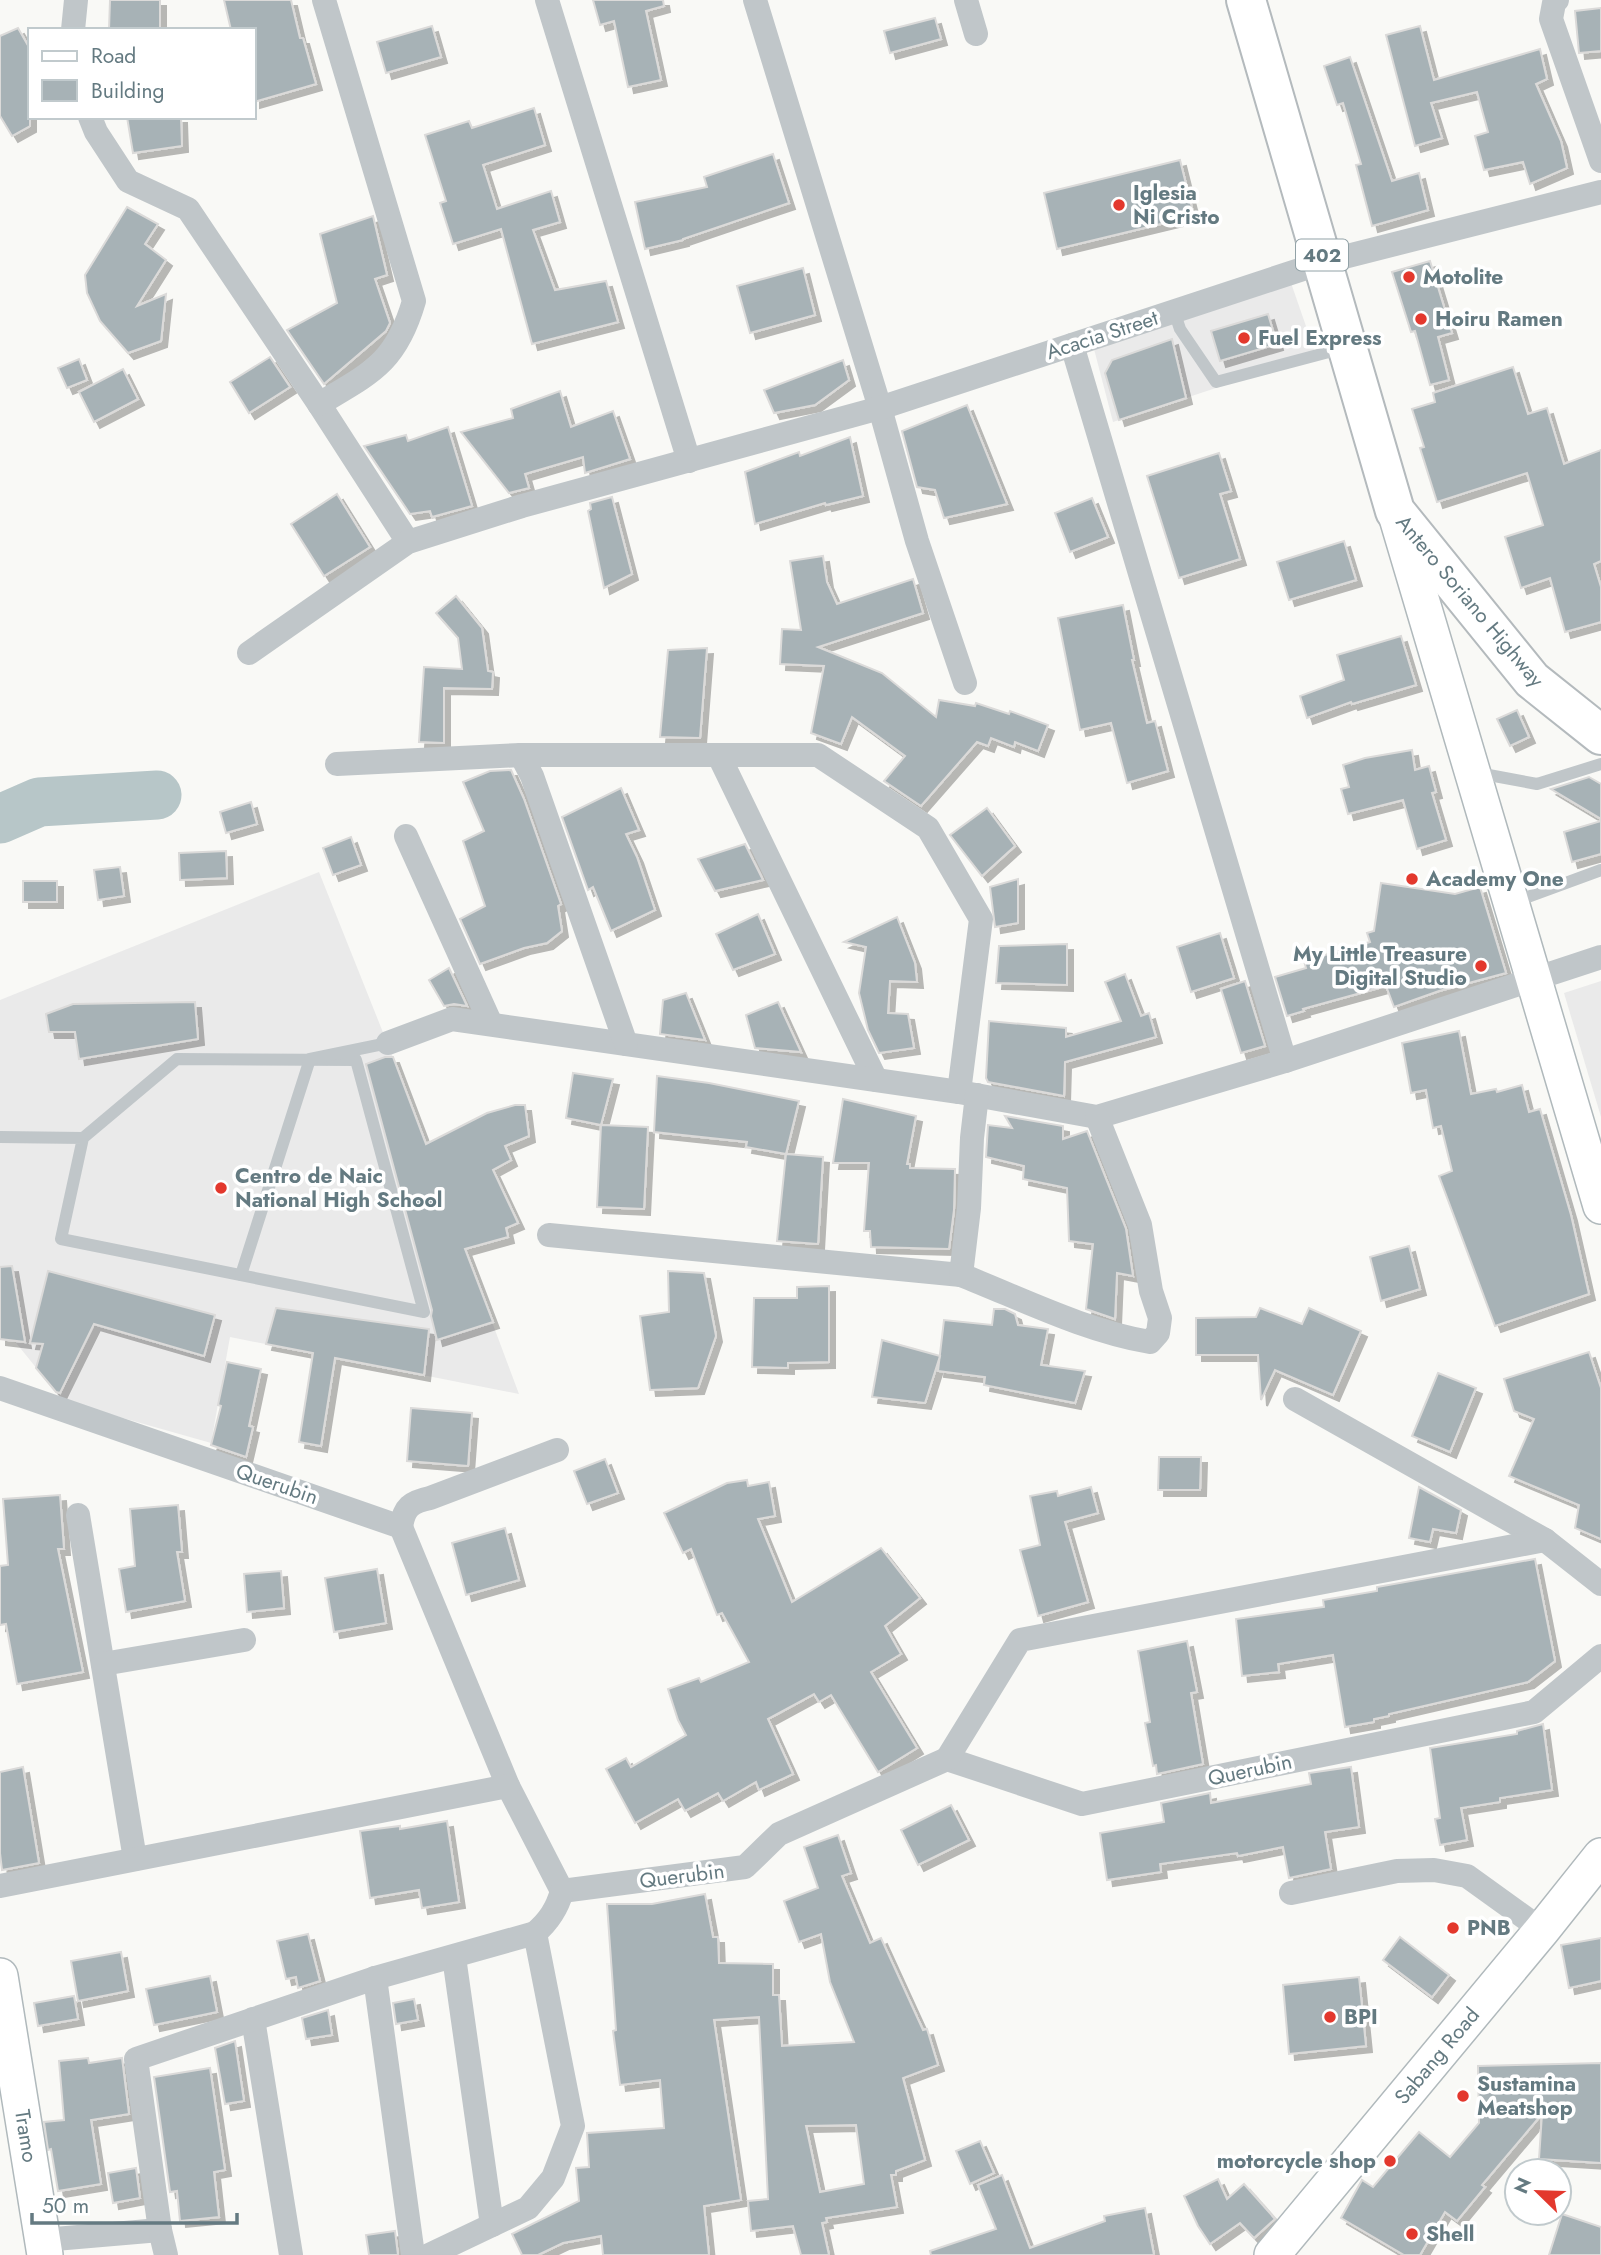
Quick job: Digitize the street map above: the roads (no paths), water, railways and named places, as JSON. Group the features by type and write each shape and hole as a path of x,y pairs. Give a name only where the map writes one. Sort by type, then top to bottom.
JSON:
{"main road":[{"name":"Antero Soriano Highway","path":"1246,0 1395,511 1532,680 1601,735"},
{"name":"402","path":"1395,511 1601,1206"},
{"name":"Sabang Road","path":"1284,2252 1601,1856"},
{"name":"Tramo","path":"0,1976 44,2248"}],"street":[{"path":"73,28 76,0"},
{"path":"319,404 375,370 393,350 408,323 414,301 324,0"},
{"path":"547,0 689,461"},
{"path":"755,0 880,408 917,541 965,683"},
{"path":"966,0 976,34"},
{"path":"1554,1 1551,19 1601,161"},
{"path":"91,119 96,132 128,181 188,209 408,542"},
{"name":"Acacia Street","path":"249,653 408,542 522,506 880,408 1324,262 1601,192"},
{"path":"1072,345 1285,1061"},
{"path":"521,755 532,776 626,1044"},
{"path":"337,764 521,755 818,755 928,828 981,919 968,1093 972,1138 970,1208 961,1275"},
{"path":"719,756 876,1080"},
{"path":"406,836 491,1024"},
{"path":"387,1043 452,1019 968,1093 1097,1117 1285,1061 1601,957"},
{"path":"549,1235 961,1275 1073,1320 1128,1338 1150,1342 1158,1333 1160,1318 1151,1291 1140,1225 1097,1117"},
{"name":"Querubin","path":"0,1388 401,1527"},
{"path":"1295,1399 1545,1540 1601,1584"},
{"path":"166,2255 160,2230 136,2059 375,1978 535,1933 559,1903 562,1891 508,1786 401,1527 403,1513 408,1505 418,1500 557,1450"},
{"path":"78,1515 135,1859"},
{"path":"947,1759 1020,1640 1545,1540"},
{"path":"103,1664 244,1640"},
{"name":"Querubin","path":"562,1891 745,1867 779,1834 947,1759 1082,1804 1534,1712 1601,1656"},
{"path":"0,1886 508,1786"},
{"path":"1291,1893 1397,1871 1434,1870 1468,1876 1542,1930"},
{"path":"429,2255 528,2208 553,2178 573,2126 535,1933"},
{"path":"454,1957 492,2225"},
{"path":"375,1978 413,2255"},
{"path":"253,2019 291,2255"},
{"path":"44,2248 160,2230"}],"lane":[{"path":"1174,311 1180,329 1216,382 1348,347"},
{"path":"1471,772 1537,783 1601,764"},
{"path":"1510,904 1601,870"},
{"path":"310,1059 387,1043"},
{"path":"177,1059 310,1059 356,1060 424,1312 61,1239 83,1138 177,1059"},
{"path":"241,1275 310,1059"},
{"path":"0,1137 83,1138"}],"waterway":[{"path":"0,819 39,802 157,795"}],"place":[{"name":"Iglesia Ni Cristo","path":"1119,205"},
{"name":"Motolite","path":"1409,277"},
{"name":"Hoiru Ramen","path":"1421,319"},
{"name":"Fuel Express","path":"1244,338"},
{"name":"Academy One","path":"1412,879"},
{"name":"My Little Treasure Digital Studio","path":"1481,966"},
{"name":"Centro de Naic National High School","path":"221,1188"},
{"name":"PNB","path":"1453,1928"},
{"name":"BPI","path":"1330,2017"},
{"name":"Sustamina Meatshop","path":"1463,2096"},
{"name":"motorcycle shop","path":"1390,2161"},
{"name":"Shell","path":"1412,2234"}]}
